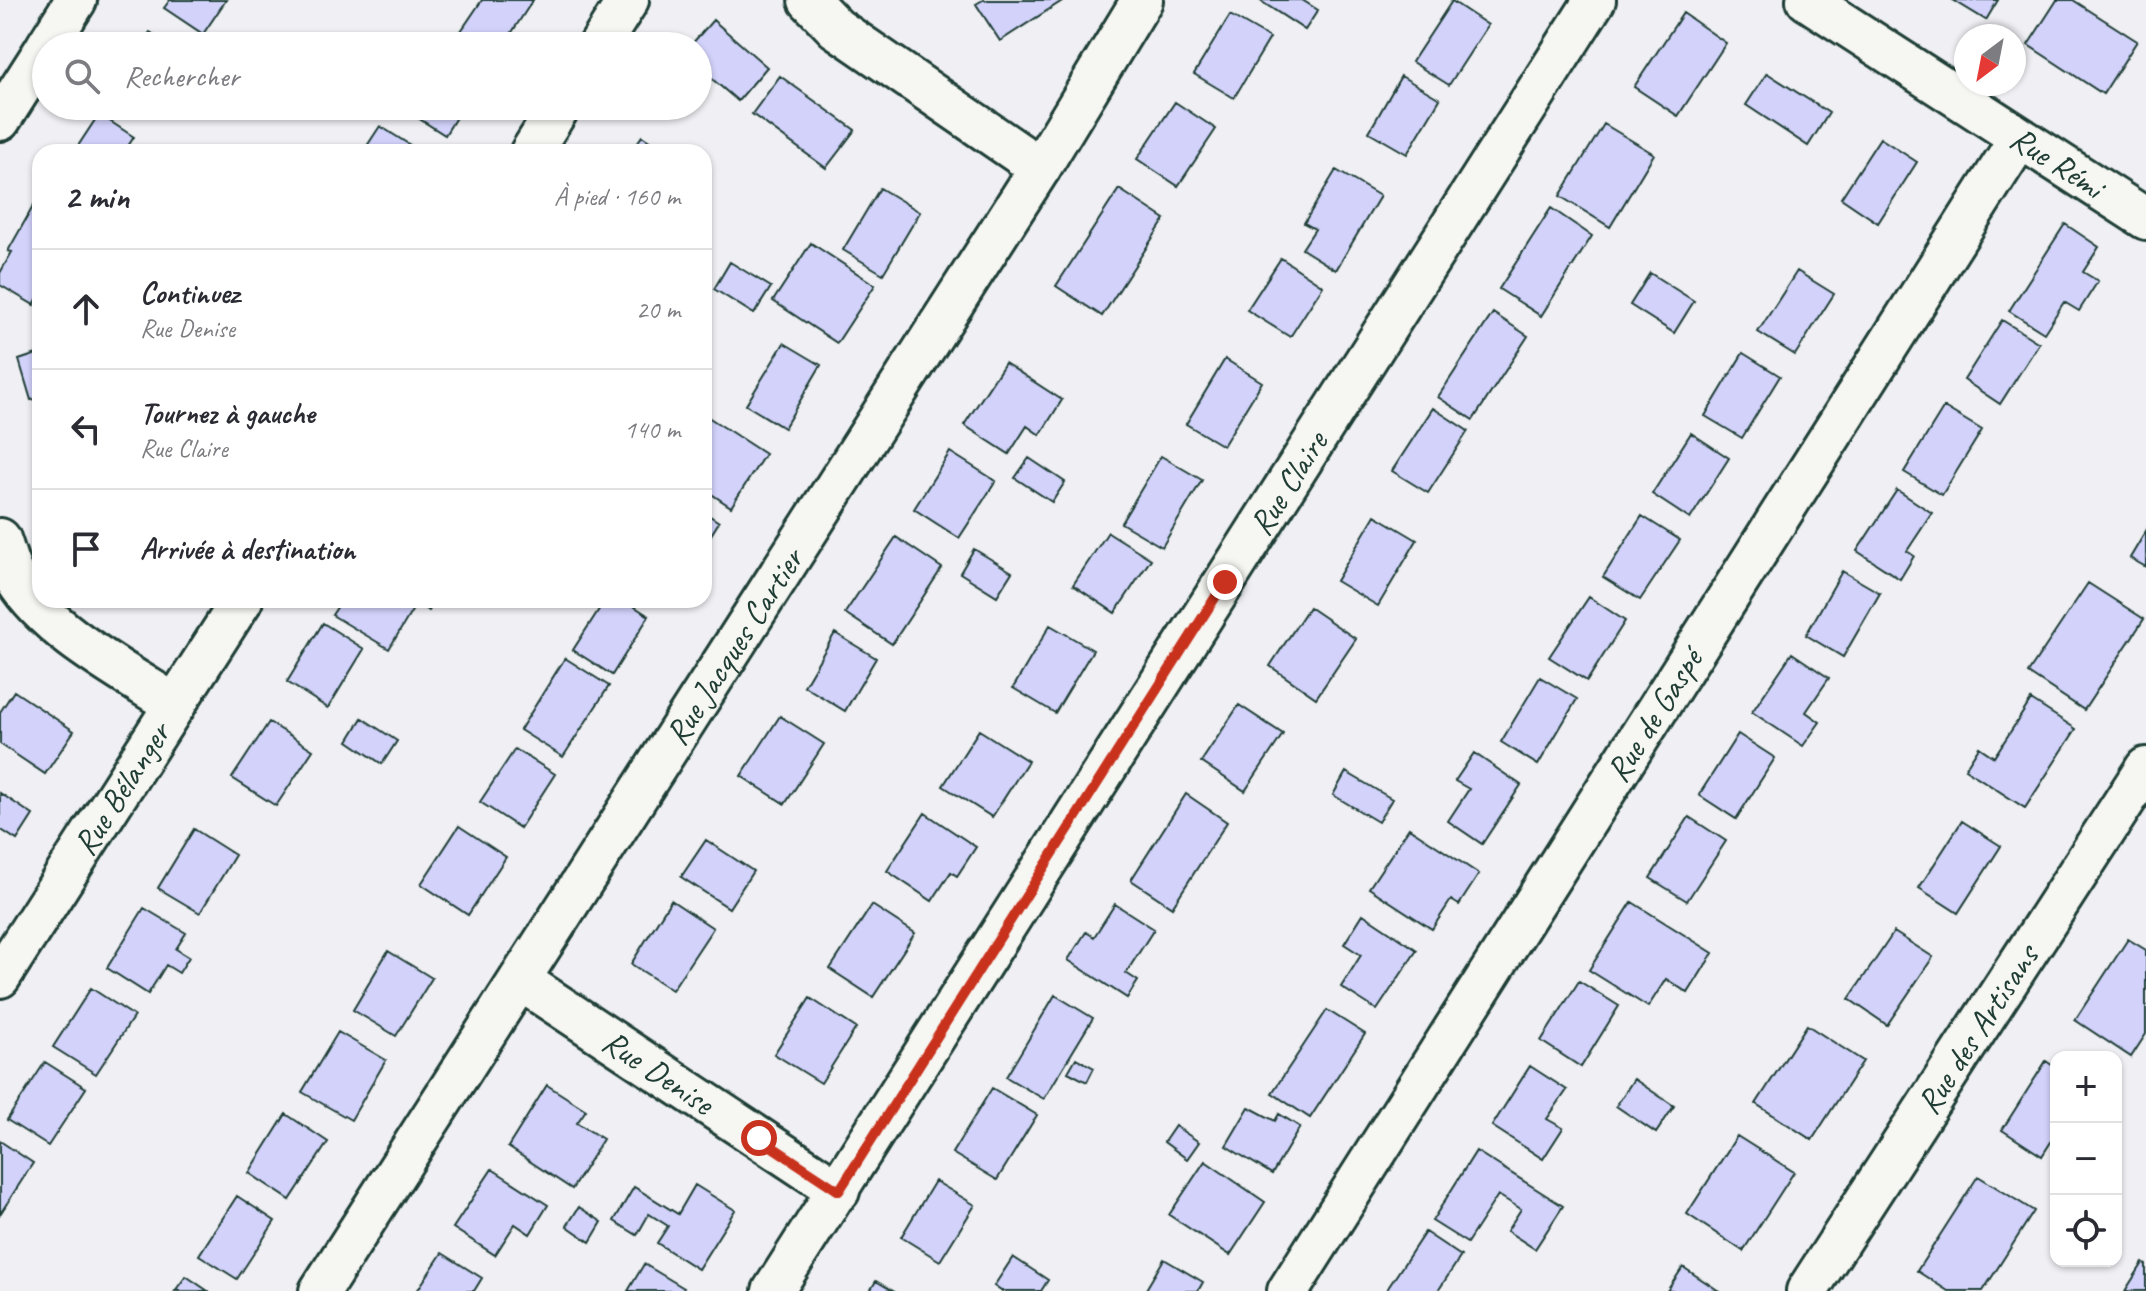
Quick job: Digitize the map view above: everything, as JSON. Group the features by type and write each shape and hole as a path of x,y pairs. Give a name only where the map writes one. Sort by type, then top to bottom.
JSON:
{"street":[{"path":"56,32 76,0"},
{"path":"608,32 628,0"},
{"path":"809,0 836,28 1040,168"},
{"name":"Rue Jacques Cartier","path":"320,1291 1040,168 1142,0"},
{"name":"Rue Claire","path":"773,1291 1595,0"},
{"name":"Rue Rémi","path":"1807,0 2146,219"},
{"path":"0,120 32,69"},
{"path":"536,144 551,120"},
{"name":"Rue de Gaspé","path":"1288,1291 2019,139"},
{"path":"0,539 14,577 32,599"},
{"path":"39,608 86,647 175,705"},
{"name":"Rue Bélanger","path":"0,977 237,608"},
{"name":"Rue des Artisans","path":"1807,1291 2146,768"},
{"name":"Rue Denise","path":"520,980 839,1191"}],"building":[{"path":"170,0 226,0 204,32 164,8"},
{"path":"482,0 533,0 512,32 460,32"},
{"path":"983,0 1062,1 1000,41 976,4"},
{"path":"1259,0 1302,0 1318,10 1305,30"},
{"path":"1953,0 1998,0 1986,20"},
{"path":"2057,0 2073,0 2137,41 2103,94 2028,45"},
{"path":"1452,1 1488,25 1449,85 1412,62"},
{"path":"1683,13 1726,43 1678,116 1634,87"},
{"path":"1230,15 1270,38 1234,98 1194,74"},
{"path":"713,20 767,67 738,101 712,79 712,32 702,32"},
{"path":"1767,73 1829,113 1808,146 1746,105"},
{"path":"780,76 855,130 826,168 752,114"},
{"path":"1401,76 1440,99 1407,154 1369,132"},
{"path":"1175,102 1216,129 1178,186 1137,159"},
{"path":"95,120 108,120 134,137 129,144 79,144"},
{"path":"421,120 454,120 445,135"},
{"path":"1604,124 1654,154 1610,227 1560,196"},
{"path":"380,126 408,144 368,144"},
{"path":"642,136 654,144 636,144"},
{"path":"1880,138 1917,162 1878,223 1841,198"},
{"path":"1336,170 1380,196 1336,270 1302,249 1315,229 1304,223"},
{"path":"880,188 920,212 883,274 843,250"},
{"path":"1119,189 1165,219 1102,316 1056,286"},
{"path":"32,208 32,304 0,285 0,273 12,252 8,251"},
{"path":"1551,208 1592,236 1541,316 1499,289"},
{"path":"2065,224 2099,247 2083,272 2098,281 2079,311 2064,302 2044,333 2009,311"},
{"path":"811,243 875,285 837,343 773,301"},
{"path":"1281,258 1323,286 1290,337 1247,310"},
{"path":"730,262 771,287 754,314 714,289"},
{"path":"1797,271 1834,294 1795,355 1758,332"},
{"path":"1650,273 1694,301 1674,333 1630,305"},
{"path":"1493,313 1528,336 1473,420 1438,397"},
{"path":"2002,320 2039,343 2000,404 1964,380"},
{"path":"784,343 821,365 784,428 746,405"},
{"path":"1743,353 1780,376 1742,438 1705,416"},
{"path":"32,356 32,400 31,400 19,360"},
{"path":"1225,359 1262,382 1223,446 1186,424"},
{"path":"1005,363 1062,400 1040,435 1027,426 1009,454 964,425"},
{"path":"1944,407 1982,430 1942,495 1904,472"},
{"path":"1433,408 1468,431 1428,493 1392,471"},
{"path":"712,420 765,454 731,507 712,494"},
{"path":"1691,433 1729,458 1690,519 1652,494"},
{"path":"950,452 996,481 959,538 914,509"},
{"path":"1161,456 1202,480 1162,547 1121,523"},
{"path":"1029,458 1065,482 1052,502 1015,478"},
{"path":"1897,490 1932,513 1907,551 1914,556 1900,579 1857,551"},
{"path":"1375,515 1417,540 1378,606 1336,581"},
{"path":"1642,516 1680,540 1640,600 1603,577"},
{"path":"712,517 719,522 712,533"},
{"path":"2146,531 2146,567 2130,558"},
{"path":"1108,532 1151,559 1115,613 1073,585"},
{"path":"896,537 942,568 892,644 845,613"},
{"path":"974,549 1012,572 997,596 960,573"},
{"path":"1842,571 1880,593 1843,657 1806,635"},
{"path":"2088,583 2144,619 2084,710 2028,673"},
{"path":"1589,597 1625,621 1587,681 1549,657"},
{"path":"1309,607 1356,639 1316,698 1270,666"},
{"path":"337,608 414,608 389,649 332,615"},
{"path":"600,608 636,608 649,616 612,675 573,650"},
{"path":"323,623 364,649 328,708 287,682"},
{"path":"1050,625 1093,650 1055,713 1013,688"},
{"path":"835,633 876,658 845,711 804,686"},
{"path":"1792,653 1829,678 1806,712 1820,722 1803,746 1752,712"},
{"path":"565,658 609,686 563,757 520,730"},
{"path":"1540,677 1577,699 1538,765 1501,742"},
{"path":"14,691 74,731 45,774 0,744 0,712"},
{"path":"2031,700 2076,729 2025,808 1965,769 1979,747 1994,757"},
{"path":"1239,705 1283,734 1245,791 1201,762"},
{"path":"780,716 824,744 785,804 741,776"},
{"path":"362,718 397,741 382,764 348,741"},
{"path":"269,722 313,750 276,806 232,778"},
{"path":"979,730 1028,761 992,817 943,786"},
{"path":"1738,734 1775,758 1736,819 1699,795"},
{"path":"515,749 555,774 520,828 480,802"},
{"path":"1474,753 1521,785 1482,844 1448,821 1469,789 1455,781"},
{"path":"1346,772 1392,799 1378,822 1333,795"},
{"path":"0,793 33,815 17,840 0,829"},
{"path":"1186,794 1227,822 1172,907 1131,880"},
{"path":"925,813 976,847 957,876 951,872 932,901 887,871"},
{"path":"1689,817 1726,841 1687,901 1650,878"},
{"path":"1962,821 2001,846 1958,913 1919,888"},
{"path":"459,826 506,857 468,915 421,884"},
{"path":"1409,828 1479,874 1459,905 1451,900 1432,929 1369,888"},
{"path":"194,829 235,855 200,913 158,888"},
{"path":"706,840 753,871 729,908 681,877"},
{"path":"671,900 713,928 672,990 631,964"},
{"path":"1632,902 1713,953 1688,993 1666,979 1648,1007 1589,970"},
{"path":"1115,904 1154,929 1126,973 1138,981 1127,998 1068,960 1086,932 1094,937"},
{"path":"872,905 915,933 873,997 830,969"},
{"path":"144,908 186,933 176,949 189,957 179,973 166,965 148,994 107,968"},
{"path":"1363,914 1417,950 1377,1010 1341,987 1361,955 1344,944"},
{"path":"1894,932 1933,957 1887,1025 1849,999"},
{"path":"2128,939 2146,950 2146,1034 2131,1057 2075,1020"},
{"path":"388,951 432,978 396,1036 353,1010"},
{"path":"1579,981 1619,1006 1581,1067 1541,1041"},
{"path":"91,988 134,1016 96,1074 53,1047"},
{"path":"1055,995 1093,1018 1044,1099 1006,1077"},
{"path":"810,998 856,1028 821,1083 774,1054"},
{"path":"1327,1010 1365,1034 1310,1118 1272,1093"},
{"path":"1807,1025 1863,1061 1812,1140 1756,1104"},
{"path":"338,1032 386,1060 351,1120 302,1092"},
{"path":"1076,1058 1094,1068 1087,1082 1068,1072"},
{"path":"2046,1061 2050,1064 2050,1143 2042,1156 2002,1130"},
{"path":"45,1062 86,1088 48,1146 7,1120"},
{"path":"1530,1066 1567,1090 1547,1119 1563,1128 1543,1159 1492,1126"},
{"path":"1634,1079 1674,1106 1656,1133 1616,1106"},
{"path":"547,1085 586,1110 577,1123 603,1139 572,1189 508,1147"},
{"path":"992,1088 1037,1115 997,1180 952,1153"},
{"path":"1249,1107 1275,1121 1279,1114 1300,1127 1272,1174 1226,1146"},
{"path":"286,1114 328,1142 290,1200 249,1173"},
{"path":"1175,1126 1199,1142 1187,1159 1164,1142"},
{"path":"1737,1136 1794,1172 1743,1251 1687,1214"},
{"path":"0,1141 33,1163 0,1214"},
{"path":"1476,1151 1563,1206 1535,1249 1507,1231 1521,1209 1498,1195 1467,1243 1432,1221"},
{"path":"1205,1161 1265,1202 1230,1255 1169,1215"},
{"path":"492,1169 548,1205 530,1234 515,1224 495,1255 453,1228"},
{"path":"1978,1176 2034,1211 1983,1291 1948,1291 1917,1271"},
{"path":"935,1181 975,1205 940,1261 901,1237"},
{"path":"695,1185 735,1210 698,1269 657,1243 668,1226 649,1214 637,1235 614,1221 634,1187 678,1214"},
{"path":"237,1196 275,1221 237,1279 199,1255"},
{"path":"579,1207 602,1222 590,1242 567,1226"},
{"path":"1425,1232 1461,1256 1438,1291 1386,1291"},
{"path":"442,1253 482,1278 474,1291 417,1291"},
{"path":"1013,1257 1048,1280 1041,1291 1001,1291 994,1286"},
{"path":"1164,1259 1203,1282 1198,1291 1145,1291"},
{"path":"2143,1263 2146,1265 2146,1291 2125,1291"},
{"path":"644,1264 684,1288 682,1291 628,1291"},
{"path":"1683,1267 1719,1291 1667,1291"},
{"path":"186,1276 208,1291 175,1291"},
{"path":"876,1281 893,1291 870,1291"}],"route":[{"path":"759,1138 839,1191 1225,582"}]}
